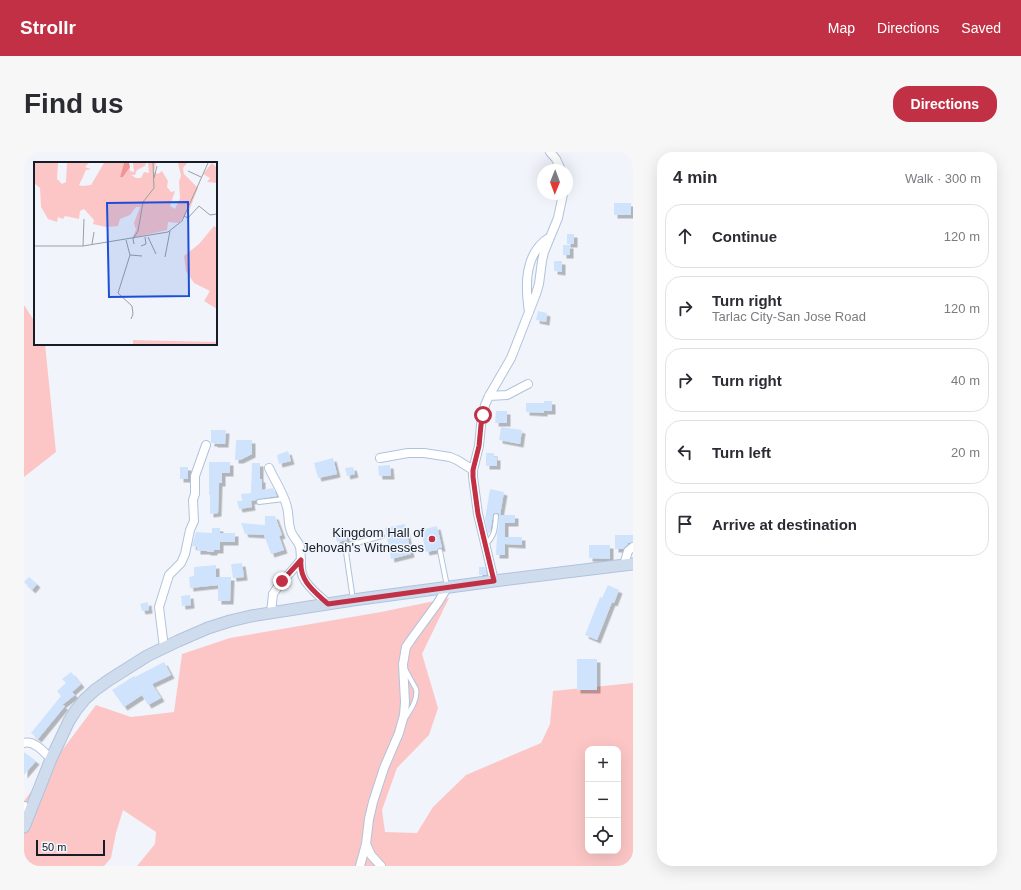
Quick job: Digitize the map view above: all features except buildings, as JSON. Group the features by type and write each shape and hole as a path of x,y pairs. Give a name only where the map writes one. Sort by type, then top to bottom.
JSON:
{"main road":[{"path":"25,823 51,758 69,721 85,699 109,680 142,659 208,628 230,621 271,613 353,600 628,565"}],"street":[{"path":"550,152 558,164"},
{"path":"494,581 478,514 473,477 473,470 479,446 481,425 489,396 511,358 529,312 539,284 544,252 558,218 562,200"},
{"path":"529,312 526,288 530,263 535,250 543,241 550,237"},
{"path":"489,396 507,395 528,384"},
{"path":"164,648 159,607 169,575 181,563 185,554 190,530 194,521 193,500 195,494 195,476 206,445"},
{"path":"380,458 408,453 424,453 450,457 473,470"},
{"path":"269,468 288,509 292,534 300,546 300,566 304,578 307,584 328,604"},
{"path":"628,565 628,551 633,546"},
{"path":"271,613 274,594 277,588 301,560"},
{"path":"360,866 366,844 373,802 404,715 405,702 402,664 406,647 447,588"},
{"path":"24,743 32,743 51,758"},
{"path":"24,806 25,823"},
{"path":"366,844 372,855 382,866"}],"lane":[{"path":"259,502 284,499"},
{"path":"485,545 493,535 496,516"},
{"path":"353,600 346,552 347,548 349,545 382,536"},
{"path":"440,551 447,588"},
{"path":"402,664 417,691 413,704 402,724"}],"shaded area":[{"path":"24,305 34,320 34,345 45,345 56,452 24,477"},
{"path":"449,598 422,654 438,708 429,735 397,768 382,810 385,832 417,833 433,807 466,775 541,743 550,724 553,691 633,683 633,866 137,866 155,844 156,832 123,810 116,833 111,858 104,866 24,866 24,801 96,705 131,717 174,712 182,654 230,638 381,612"}],"place":[{"name":"Kingdom Hall of Jehovah's Witnesses","path":"432,539"}],"route":[{"path":"282,581 301,560 300,566 302,574 307,584 328,604 494,581 482,534 473,477 483,415"}]}
